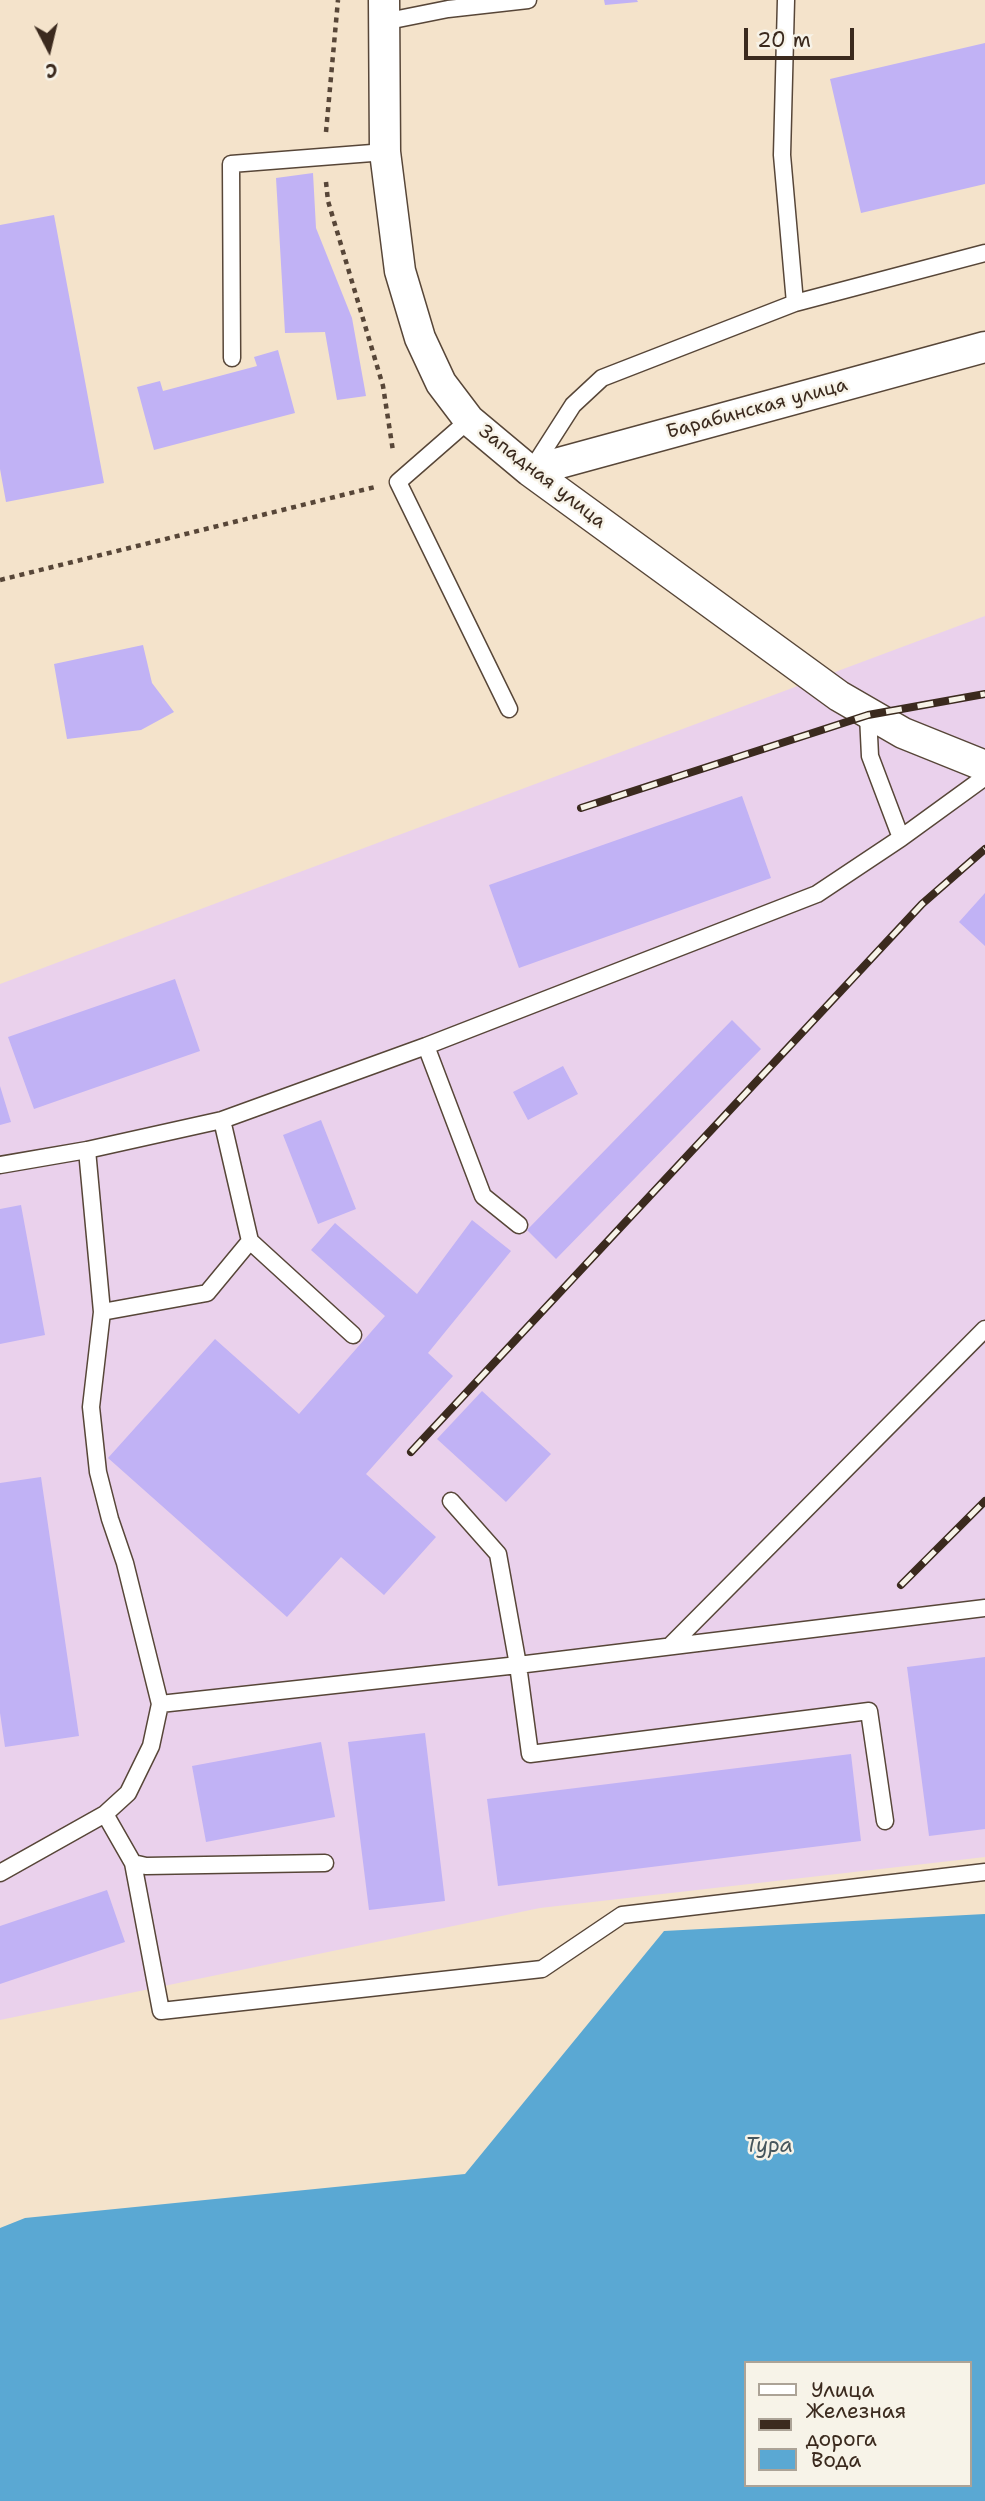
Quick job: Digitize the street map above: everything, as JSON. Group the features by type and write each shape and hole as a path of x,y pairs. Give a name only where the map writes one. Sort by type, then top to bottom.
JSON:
{"street":[{"name":"Западная улица","path":"383,11 385,152 400,271 420,338 442,383 469,421 530,471 868,715 903,733 985,766"},
{"name":"Барабинская улица","path":"530,471 985,347"}],"lane":[{"path":"383,11 448,9 528,0"},
{"path":"786,0 782,155 794,303"},
{"path":"232,358 231,163 385,152"},
{"path":"530,471 573,405 602,378 794,303 985,253"},
{"path":"469,421 398,482 509,709"},
{"path":"868,715 870,756 901,838"},
{"path":"0,1165 88,1150 222,1120 426,1046 817,894 985,777"},
{"path":"426,1046 483,1196 519,1225"},
{"path":"222,1120 250,1241 353,1335"},
{"path":"0,1873 104,1814 128,1793 151,1746 160,1704 125,1563 110,1520 98,1472 91,1407 102,1312 88,1150"},
{"path":"102,1312 207,1293 250,1241"},
{"path":"670,1646 985,1329"},
{"path":"451,1501 498,1554 518,1665 530,1754 870,1711 885,1821"},
{"path":"160,1704 518,1665 985,1608"},
{"path":"104,1814 133,1863 161,2011 542,1969 622,1915 985,1872"},
{"path":"133,1863 146,1867 325,1863"}],"path":[{"path":"0,580 398,482 383,386 328,201 323,158 338,0"}],"shaded area":[{"path":"985,616 985,1857 540,1908 0,2020 0,984"}],"water":[{"name":"Тура","path":"985,1914 985,2501 0,2501 0,2228 25,2218 465,2174 664,1931"}],"building":[{"path":"604,0 637,0 638,2 605,5"},
{"path":"985,43 985,184 861,213 830,79"},
{"path":"313,173 316,228 352,318 366,396 337,400 325,332 285,333 276,178"},
{"path":"54,215 104,483 6,502 0,469 0,225"},
{"path":"278,350 295,413 154,450 137,387 160,381 163,391 257,366 254,357"},
{"path":"143,645 152,683 174,712 141,730 67,739 54,664"},
{"path":"742,796 771,878 519,968 489,885"},
{"path":"985,893 985,946 959,922"},
{"path":"175,979 200,1051 34,1109 8,1037"},
{"path":"732,1020 761,1049 556,1259 527,1230"},
{"path":"563,1066 578,1094 528,1120 513,1092"},
{"path":"0,1086 11,1122 0,1125"},
{"path":"321,1120 356,1209 318,1224 283,1135"},
{"path":"21,1205 45,1335 0,1344 0,1209"},
{"path":"472,1220 511,1251 428,1353 453,1376 366,1474 436,1537 384,1595 341,1557 287,1617 108,1458 215,1339 299,1414 385,1316 311,1250 335,1223 417,1294"},
{"path":"482,1391 551,1454 506,1502 437,1439"},
{"path":"41,1477 79,1736 5,1747 0,1713 0,1483"},
{"path":"985,1657 985,1829 929,1836 907,1667"},
{"path":"425,1733 445,1901 369,1910 348,1742"},
{"path":"321,1742 335,1817 206,1842 192,1766"},
{"path":"851,1754 861,1841 498,1886 487,1799"},
{"path":"107,1890 125,1942 0,1984 0,1926"}],"railway":[{"path":"581,808 868,715 985,694"},
{"path":"411,1452 922,904 985,849"},
{"path":"901,1585 985,1501"}]}
